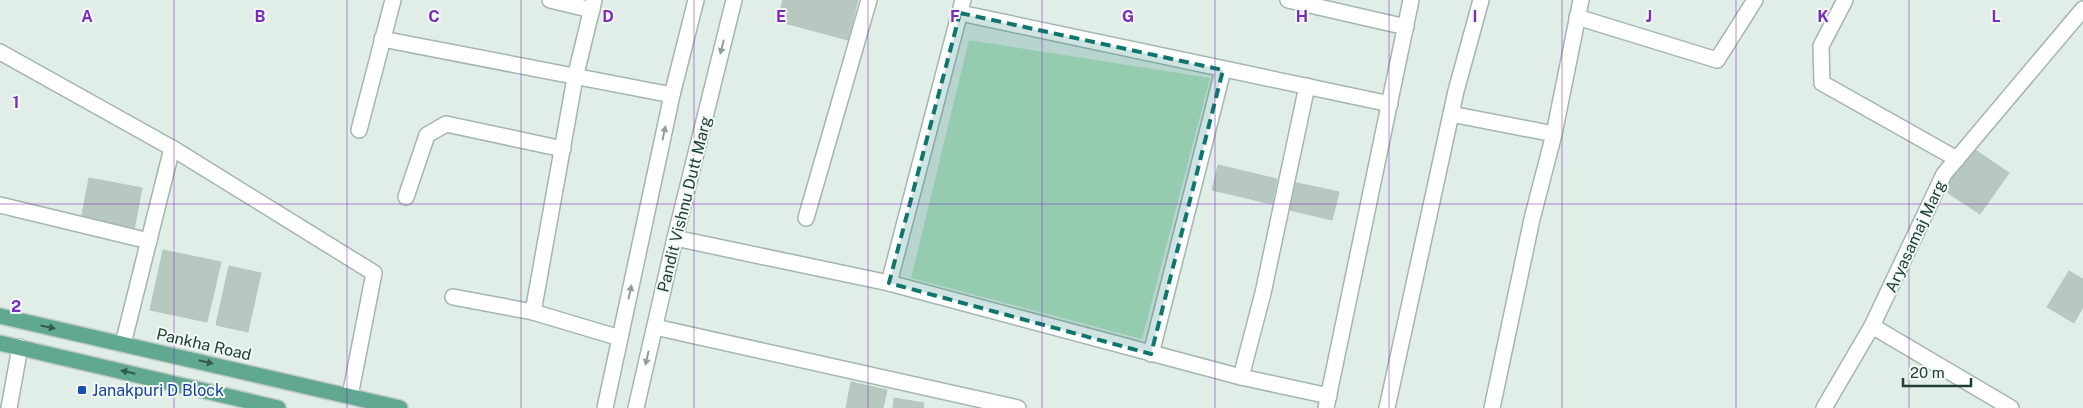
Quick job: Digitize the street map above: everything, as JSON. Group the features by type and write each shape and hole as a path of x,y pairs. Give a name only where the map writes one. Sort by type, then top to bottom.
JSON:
{"main road":[{"name":"Pankha Road","path":"0,316 400,408"},
{"path":"0,343 278,408"}],"street":[{"path":"359,130 393,0"},
{"path":"533,312 562,149 593,5 550,0"},
{"name":"Pandit Vishnu Dutt Marg","path":"604,408 672,95 696,0"},
{"name":"Pandit Vishnu Dutt Marg","path":"636,408 674,238 734,0"},
{"path":"806,218 868,0"},
{"path":"1288,0 1406,27"},
{"path":"674,238 889,283 1327,402 1411,0"},
{"path":"1387,408 1451,114 1481,0"},
{"path":"1492,408 1532,219 1554,134 1581,0"},
{"path":"1577,17 1717,60 1755,0"},
{"path":"1845,0 1822,46 1822,84 1956,159"},
{"path":"889,283 961,6 1223,70 1390,104"},
{"name":"Aryasamaj Marg","path":"1824,408 1872,326 1944,174 2077,28 2083,9"},
{"path":"382,39 576,78 672,95"},
{"path":"0,52 172,148 374,273 350,396"},
{"path":"1150,354 1223,70"},
{"path":"1241,378 1263,293 1307,86"},
{"path":"1451,114 1554,134"},
{"path":"406,197 427,135 446,124 562,149"},
{"path":"123,344 172,148"},
{"path":"0,205 148,241"},
{"path":"453,296 533,312 620,338"},
{"path":"1872,326 2011,408"},
{"path":"654,327 1018,408"},
{"path":"8,408 20,347"}],"highlighted area":[{"path":"960,13 1223,70 1151,354 889,283"}],"green space":[{"path":"969,40 1210,78 1142,339 911,278"}],"building":[{"path":"783,0 858,0 848,40 777,21"},
{"path":"1971,147 2009,173 1980,214 1942,189"},
{"path":"1218,165 1277,179 1272,204 1212,190"},
{"path":"89,178 142,188 134,230 81,220"},
{"path":"1288,181 1339,192 1332,220 1281,208"},
{"path":"163,250 221,262 207,322 150,310"},
{"path":"229,266 261,273 248,332 216,325"},
{"path":"2069,271 2083,279 2083,307 2074,323 2047,307"},
{"path":"851,382 887,390 883,408 846,408"},
{"path":"894,398 924,403 923,408 893,408"}],"place":[{"name":"Janakpuri D Block","path":"82,390"}]}
